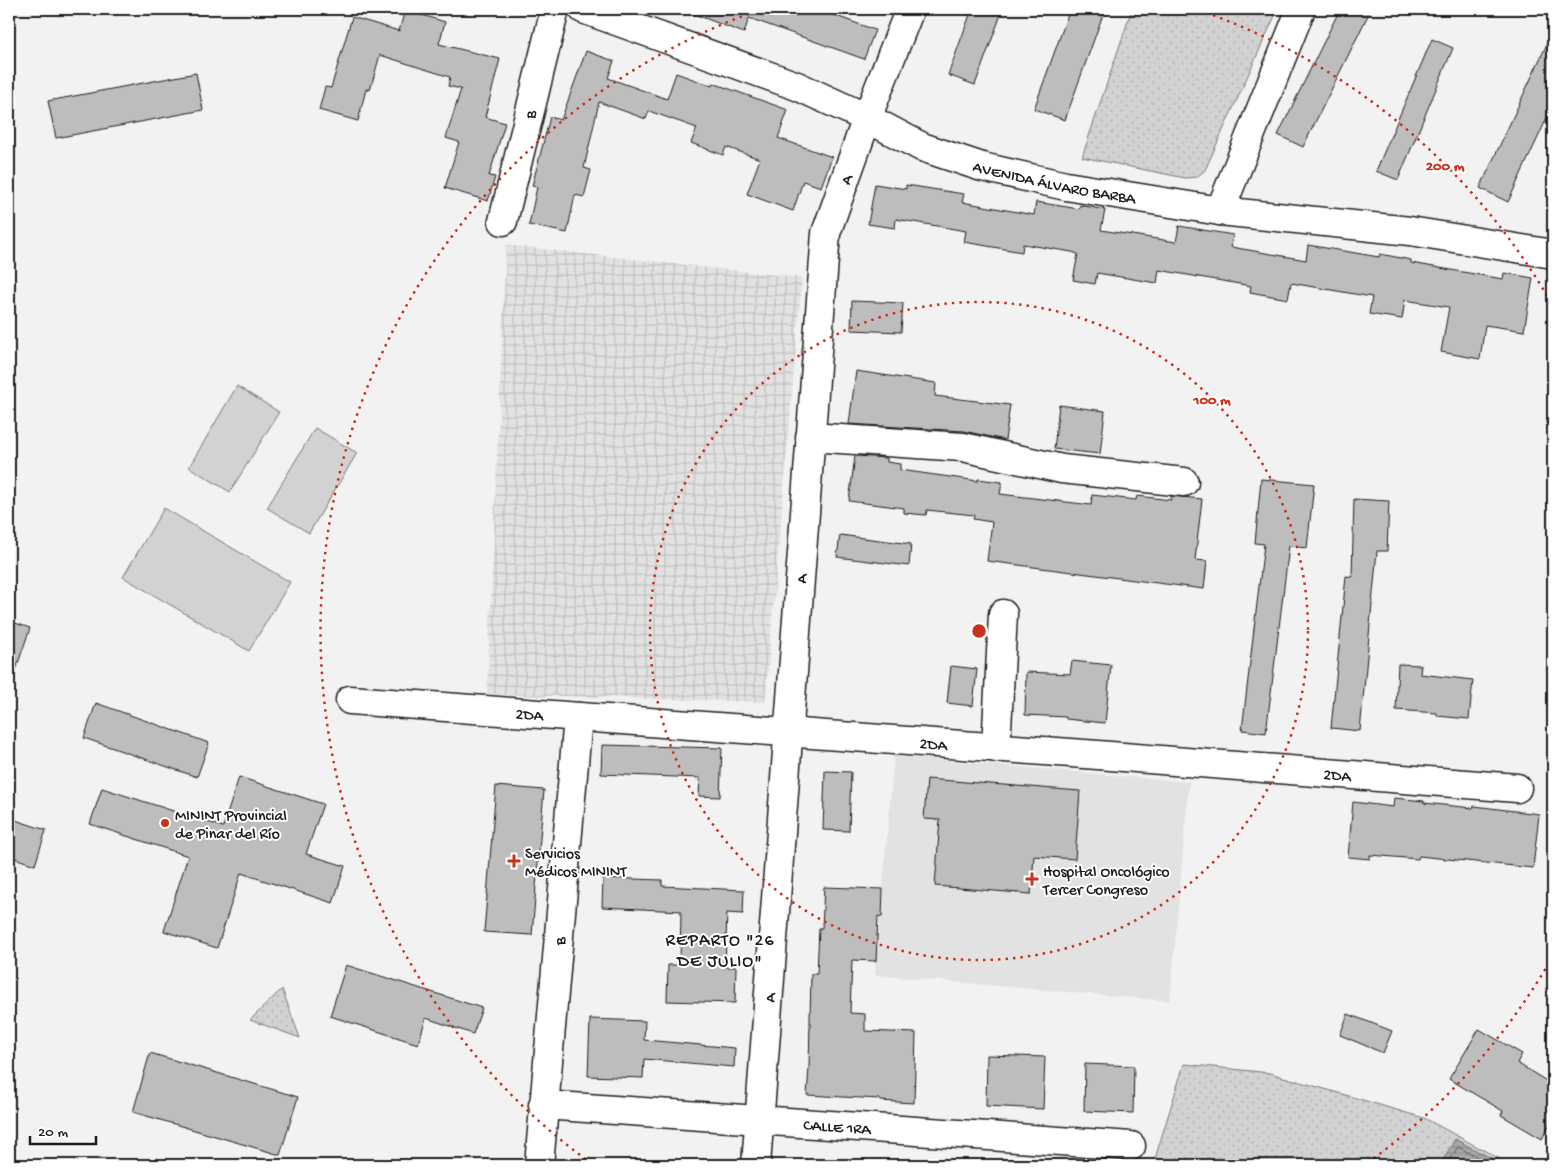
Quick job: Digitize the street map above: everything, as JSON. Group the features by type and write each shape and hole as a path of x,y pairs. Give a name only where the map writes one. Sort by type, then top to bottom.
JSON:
{"street":[{"name":"B","path":"503,221 555,9"},
{"name":"AVENIDA ÁLVARO BARBA","path":"583,9 797,86 867,118 922,147 982,167 1066,186 1220,211 1410,230 1553,254"},
{"name":"A","path":"756,1165 826,234 867,118 910,9"},
{"path":"1220,211 1301,9"},
{"path":"810,437 963,447 1062,469 1184,482"},
{"path":"996,748 1003,614"},
{"name":"2DA","path":"350,700 918,741 1517,788"},
{"name":"B","path":"539,1165 578,717"},
{"name":"CALLE 1RA","path":"544,1105 1131,1146"}],"shaded area":[{"path":"1132,9 1278,9 1205,170 1197,177 1185,178 1082,157"},
{"path":"506,245 802,278 765,702 487,694"},
{"path":"237,386 279,412 230,492 189,467"},
{"path":"315,428 357,453 309,533 267,508"},
{"path":"164,508 290,582 249,651 123,577"},
{"name":"Hospital Oncológico Tercer Congreso","path":"894,756 1189,782 1170,1001 875,975"},
{"path":"282,989 300,1038 250,1020"},
{"path":"1184,1064 1270,1073 1424,1118 1511,1165 1153,1165"}],"water":[{"path":"1455,1139 1504,1165 1440,1165"}],"building":[{"path":"687,9 817,9 875,30 864,59 749,18 744,33 686,11"},
{"path":"972,9 1003,9 975,85 948,75"},
{"path":"1070,9 1105,9 1065,120 1034,109"},
{"path":"1340,9 1371,9 1303,147 1278,135"},
{"path":"405,10 445,22 439,44 500,59 485,117 505,123 489,176 495,177 488,201 445,188 459,142 446,138 461,89 448,86 450,77 380,55 370,90 366,89 358,121 319,110 325,87 331,88 352,17 399,31"},
{"path":"1553,31 1553,105 1508,202 1480,188"},
{"path":"1432,39 1453,48 1398,180 1376,171"},
{"path":"586,51 614,61 608,78 667,99 676,73 712,86 713,83 788,110 778,138 832,157 821,187 803,181 793,211 747,194 760,159 726,147 723,155 691,143 697,128 649,111 646,119 599,102 584,168 591,170 584,197 575,195 567,233 529,225 537,187 532,186 550,117 561,120"},
{"path":"196,73 203,110 56,138 48,101"},
{"path":"875,184 906,189 906,185 964,194 962,202 1034,215 1036,202 1079,209 1080,205 1105,210 1101,230 1176,242 1179,226 1233,235 1231,247 1306,260 1308,245 1379,257 1380,254 1411,260 1411,263 1503,279 1504,273 1533,278 1524,331 1485,325 1480,359 1441,352 1449,307 1405,300 1402,319 1369,314 1372,297 1291,283 1288,299 1250,292 1251,286 1159,270 1157,283 1097,273 1095,284 1073,280 1078,254 1072,252 1023,244 1022,252 964,242 966,231 896,219 895,228 868,224"},
{"path":"852,301 903,303 901,332 851,330"},
{"path":"856,371 936,383 935,396 1010,405 1005,440 964,431 849,424"},
{"path":"1059,405 1105,411 1100,454 1054,449"},
{"path":"855,456 887,458 887,462 900,464 900,470 978,481 978,479 1002,482 1000,494 1091,505 1092,495 1136,500 1137,496 1171,500 1171,496 1202,499 1195,560 1207,561 1204,589 987,561 992,522 973,519 974,515 927,510 926,515 904,513 904,508 849,501"},
{"path":"1261,479 1314,484 1307,548 1289,546 1266,733 1242,730 1264,544 1255,543"},
{"path":"1354,499 1389,501 1387,551 1377,551 1360,731 1331,728 1346,576 1352,577"},
{"path":"840,535 911,544 909,566 837,557"},
{"path":"9,621 30,628 12,681 9,680"},
{"path":"1072,661 1111,665 1105,723 1066,719 1066,717 1025,715 1026,672 1070,674"},
{"path":"1398,664 1421,665 1420,674 1473,680 1469,719 1437,716 1437,713 1396,710"},
{"path":"951,666 977,669 973,706 947,703"},
{"path":"96,703 209,743 197,777 84,738"},
{"path":"602,745 722,748 720,797 699,796 700,778 601,774"},
{"path":"825,771 851,772 849,831 823,830"},
{"path":"239,777 323,804 306,854 345,866 333,903 241,873 217,948 164,931 188,856 90,824 102,788 223,827"},
{"path":"927,779 1080,791 1075,859 1034,856 1031,894 935,886 940,820 924,819"},
{"name":"Servicios Médicos MININT","path":"496,786 544,790 532,935 484,932"},
{"path":"1394,798 1424,801 1424,803 1473,808 1474,806 1539,814 1533,868 1419,856 1418,859 1370,855 1370,859 1348,857 1353,802 1393,807"},
{"path":"9,818 46,830 35,865 9,856"},
{"path":"603,878 662,880 662,886 744,890 743,914 727,913 725,967 736,967 735,1003 667,1001 668,965 680,965 681,911 602,907"},
{"path":"824,887 883,889 882,917 878,916 876,961 852,960 850,1013 865,1014 865,1031 916,1033 914,1103 807,1095 811,974 817,974 819,928 822,928"},
{"path":"346,965 482,1008 473,1034 426,1018 418,1044 330,1016"},
{"path":"1348,1014 1392,1031 1383,1053 1340,1035"},
{"path":"590,1019 645,1021 644,1040 735,1048 734,1067 644,1059 643,1078 588,1076"},
{"path":"1479,1029 1522,1054 1517,1063 1553,1085 1553,1118 1542,1139 1501,1115 1503,1111 1449,1079"},
{"path":"150,1053 298,1097 280,1155 133,1112"},
{"path":"987,1055 1045,1057 1043,1109 986,1106"},
{"path":"1085,1064 1134,1066 1133,1113 1084,1111"}],"place":[{"name":"MININT Provincial de Pinar del Río","path":"165,823"},
{"name":"Servicios Médicos MININT","path":"514,861"},
{"name":"Hospital Oncológico Tercer Congreso","path":"1032,879"}],"district":[{"name":"REPARTO \"26 DE JULIO\"","path":"720,950"}]}
